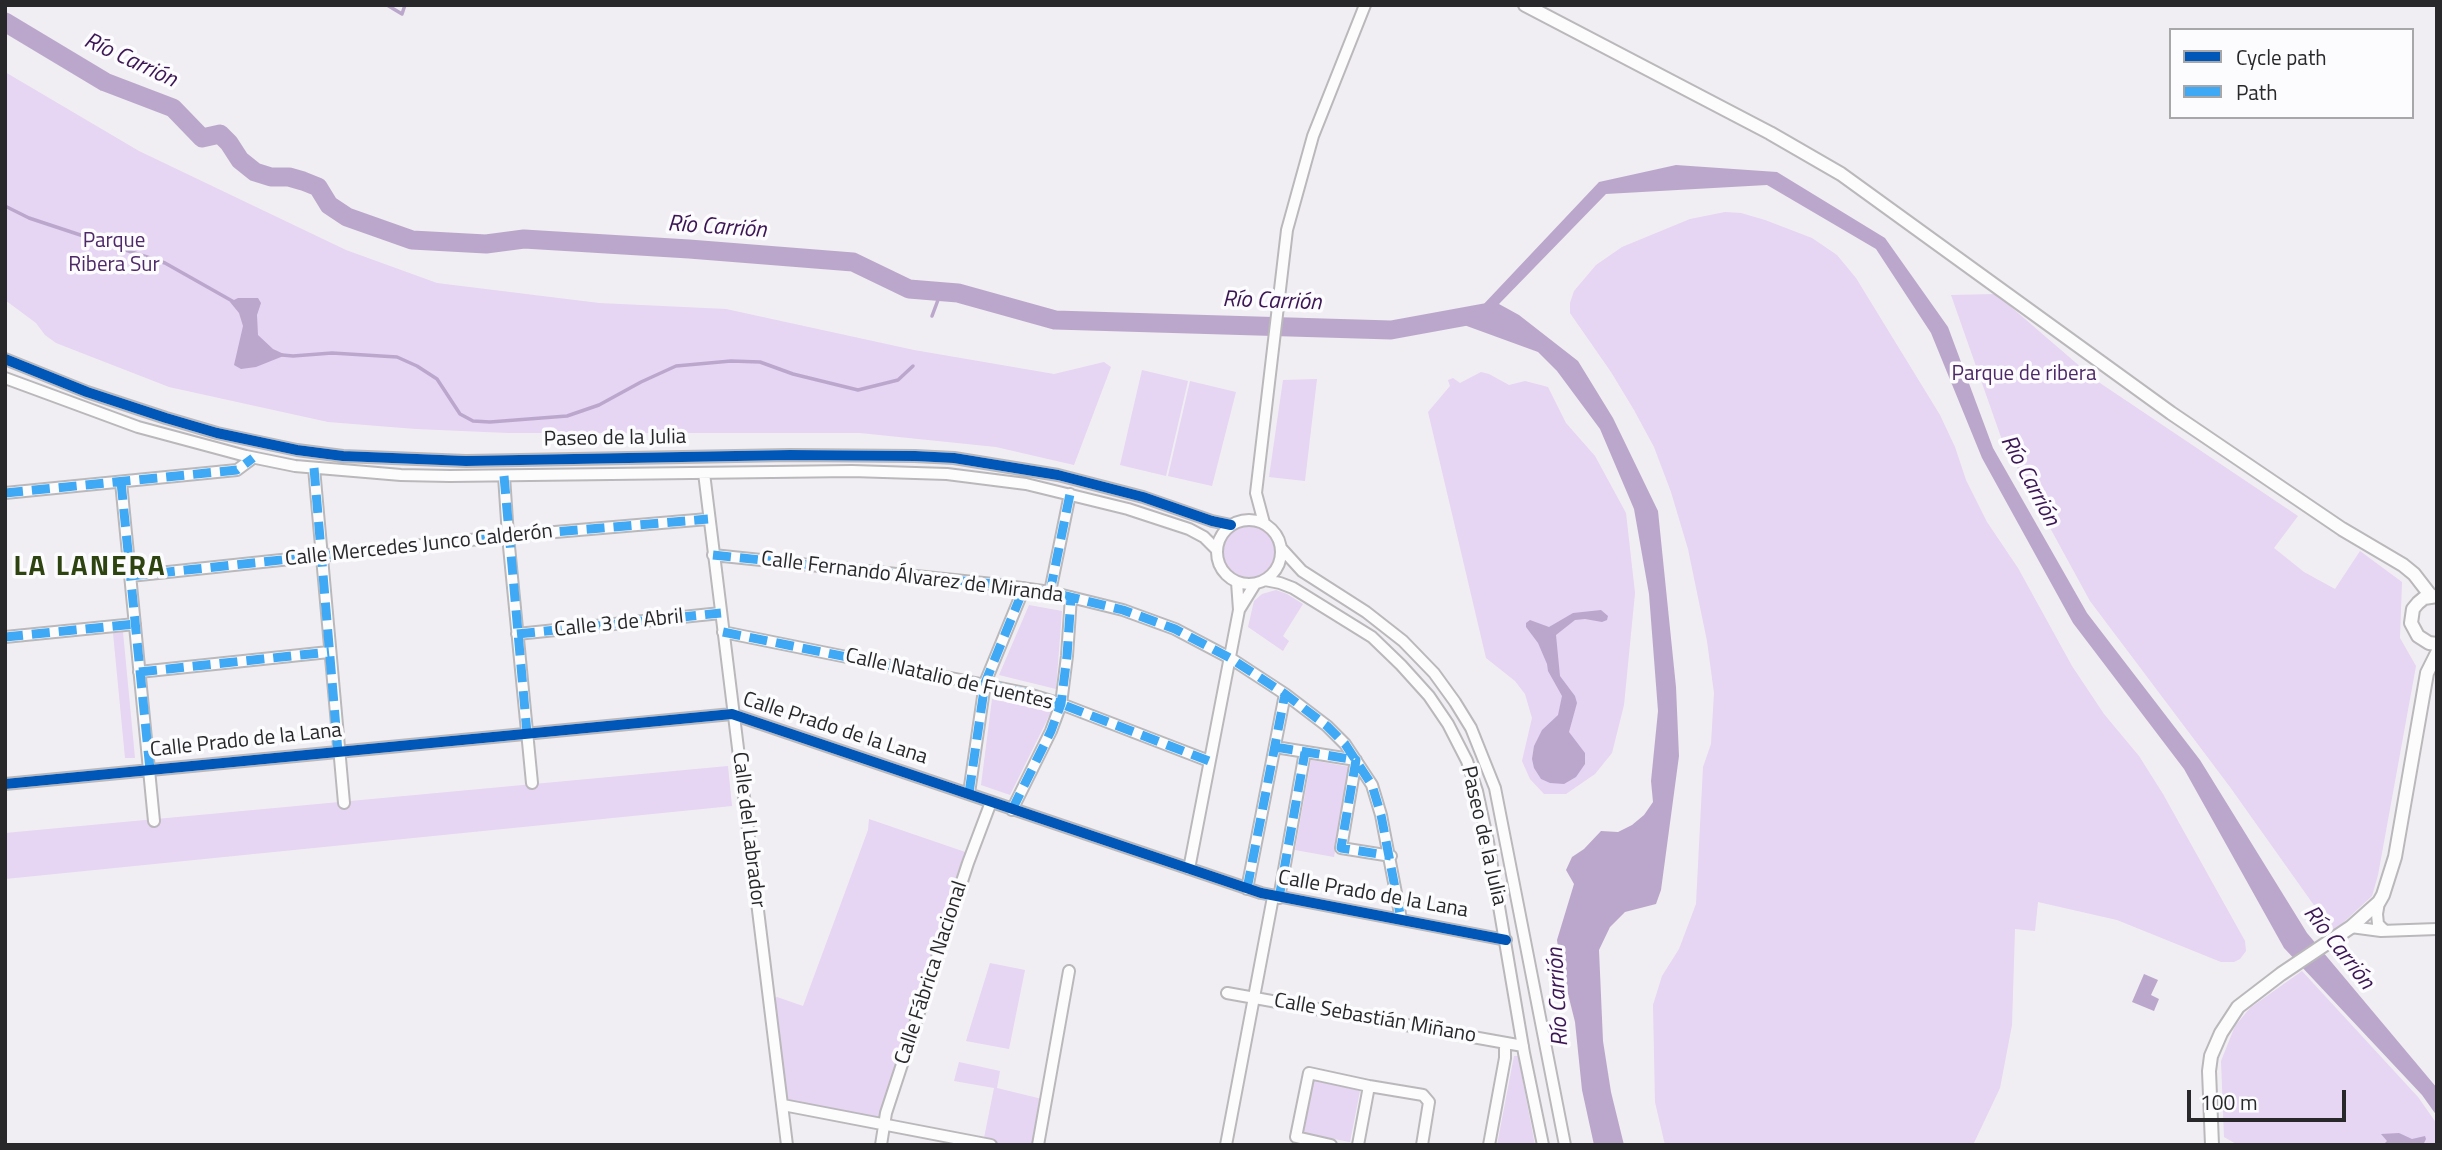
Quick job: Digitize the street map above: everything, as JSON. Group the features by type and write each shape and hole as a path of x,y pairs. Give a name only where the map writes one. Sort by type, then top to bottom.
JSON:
{"main road":[{"path":"1524,5 1770,133 1841,174 2171,413 2342,529 2414,574 2434,596 2418,603 2413,609 2411,623 2417,636 2423,641 2437,643"},
{"path":"2414,574 2418,603"},
{"path":"2423,641 2427,673"},
{"path":"2212,1145 2209,1071 2211,1056 2221,1032 2238,1007 2350,927 2379,902 2395,857 2427,673 2437,653"}],"street":[{"path":"1245,519 1256,493 1283,258 1291,213 1302,171 1363,8"},
{"name":"Paseo de la Julia","path":"5,359 87,392 166,418 217,433 297,450 343,456 466,461 790,455 954,458 1058,475 1143,496 1212,521 1231,524"},
{"name":"Paseo de la Julia","path":"5,377 138,427 253,458 314,468 401,475 504,476 862,471 947,474 1015,483 1128,509 1189,529 1204,537 1216,549"},
{"path":"5,493 237,470 253,458"},
{"path":"314,468 344,803"},
{"name":"Calle del Labrador","path":"704,473 787,1145"},
{"path":"504,476 532,783"},
{"path":"121,482 154,821"},
{"path":"1256,493 1265,523"},
{"path":"1050,592 1070,494"},
{"name":"Calle Mercedes Junco Calderón","path":"130,576 508,536 708,519"},
{"path":"1239,610 1260,582 1277,568 1281,561 1281,548 1278,536 1265,523 1245,519 1231,524 1221,535 1216,549 1221,568 1237,582 1260,582"},
{"name":"Paseo de la Julia","path":"1281,548 1302,571 1366,612 1420,657 1455,702 1483,754 1495,788 1506,839 1565,1145"},
{"name":"Calle Fernando Álvarez de Miranda","path":"713,555 1050,592 1123,610 1175,629 1230,658 1327,726 1356,760 1372,785 1391,856 1401,919"},
{"name":"Paseo de la Julia","path":"1277,568 1288,567 1302,571"},
{"path":"1189,869 1239,610 1237,582"},
{"name":"Paseo de la Julia","path":"1260,582 1280,583 1293,588 1372,637 1401,665 1439,710 1467,761 1477,791 1543,1145"},
{"path":"969,793 985,684 1024,588"},
{"path":"1012,810 1051,731 1061,704 1071,597"},
{"name":"Calle 3 de Abril","path":"517,634 721,613"},
{"path":"5,637 135,624"},
{"name":"Calle Natalio de Fuentes","path":"723,632 985,684 1061,704 1209,761"},
{"path":"139,672 329,652"},
{"path":"1247,889 1285,694"},
{"name":"Calle Prado de la Lana","path":"5,784 732,714 1247,889 1276,897 1506,940"},
{"path":"1275,747 1356,760 1341,848 1391,856"},
{"path":"1226,1145 1305,752"},
{"name":"Calle Fábrica Nacional","path":"881,1145 883,1124 990,802"},
{"path":"2379,902 2376,914 2378,924 2384,930"},
{"path":"2350,927 2384,930 2437,929"},
{"path":"1038,1145 1069,971"},
{"name":"Calle Sebastián Miñano","path":"1227,993 1523,1046"},
{"path":"1489,1145 1505,1058 1505,1043"},
{"path":"1331,1145 1296,1137 1309,1073 1423,1095 1429,1101 1422,1145"},
{"path":"1357,1145 1369,1086"},
{"path":"782,1105 992,1145"}],"green space":[{"name":"Parque Ribera Sur","path":"5,72 139,151 346,250 437,283 599,303 726,309 914,350 1054,374 1104,362 1111,367 1074,465 996,447 860,433 508,433 328,422 169,387 56,343 45,335 36,323 5,300"},
{"path":"1725,212 1741,213 1765,220 1812,238 1837,255 1856,278 1940,415 1966,480 1987,522 2018,568 2072,666 2104,714 2139,756 2163,794 2245,941 2246,951 2240,959 2221,962 2117,920 2038,902 2035,931 2015,929 2012,1025 2000,1088 1973,1145 1665,1145 1655,1102 1653,1005 1662,976 1679,949 1696,904 1703,767 1711,744 1714,693 1707,641 1688,549 1671,492 1654,447 1611,372 1570,313 1570,303 1574,291 1596,265 1622,247 1690,219"},
{"name":"Parque de ribera","path":"1996,294 2097,381 2298,516 2274,548 2304,572 2335,589 2360,551 2402,582 2400,638 2416,666 2378,875 2372,896 2333,932 2230,787 2090,601 2002,440 1951,295"},
{"path":"1142,370 1188,381 1166,476 1120,465"},
{"path":"1481,372 1509,385 1525,381 1548,387 1566,423 1595,456 1626,513 1635,593 1624,705 1612,753 1595,774 1566,794 1544,794 1530,779 1522,761 1532,718 1525,694 1515,681 1486,658 1428,412 1450,386 1448,380 1453,378 1460,383"},
{"path":"1317,379 1305,481 1269,477 1283,380"},
{"path":"1190,381 1236,392 1212,486 1168,476"},
{"path":"1243,520 1255,520 1272,529 1279,540 1279,564 1272,575 1255,584 1243,584 1231,579 1222,570 1217,558 1217,546 1222,534 1231,525"},
{"path":"1276,590 1303,604 1283,636 1289,641 1283,651 1248,627 1254,601 1262,594"},
{"path":"1029,605 1062,611 1056,689 999,675"},
{"path":"123,632 135,758 125,758 113,633"},
{"path":"992,699 1051,712 1010,795 981,785"},
{"path":"1311,760 1350,767 1334,857 1295,850"},
{"path":"728,766 732,806 5,879 5,833"},
{"path":"869,819 971,854 883,1124 783,1105 769,1000 777,997 803,1006 868,830"},
{"path":"990,963 1025,970 1009,1049 966,1041"},
{"path":"2302,971 2418,1097 2437,1124 2437,1145 2238,1145 2224,1137 2221,1061 2235,1026 2250,1008"},
{"path":"1514,1056 1518,1056 1535,1145 1497,1145"},
{"path":"959,1062 1000,1071 997,1088 1046,1100 1038,1145 983,1143 994,1088 954,1081"},
{"path":"1312,1079 1360,1091 1350,1142 1302,1133"}],"shaded area":[{"path":"1676,165 1777,172 1885,238 1948,327 1993,448 2087,613 2200,760 2307,933 2437,1088 2437,1116 2422,1095 2284,948 2184,769 2073,623 1982,458 1931,333 1876,249 1767,185 1606,194 1499,304 1519,315 1578,361 1613,418 1658,511 1676,687 1679,756 1661,890 1656,904 1625,912 1610,927 1599,950 1603,1041 1611,1092 1624,1145 1594,1145 1582,1090 1575,1022 1557,940 1574,884 1566,870 1572,857 1601,831 1618,832 1632,825 1644,815 1653,802 1651,781 1658,711 1649,594 1634,509 1600,429 1557,371 1538,352 1464,325 1599,182"},
{"path":"238,298 258,298 261,303 257,315 258,335 273,349 286,355 256,367 241,369 234,365 243,326 239,313 230,302"},
{"path":"1601,610 1608,616 1607,620 1575,620 1556,635 1560,676 1577,703 1569,732 1585,753 1585,764 1576,777 1564,784 1550,783 1541,779 1532,759 1534,746 1542,730 1558,715 1562,696 1526,623 1530,620 1549,627 1573,613"},
{"path":"2144,974 2158,980 2151,995 2159,999 2154,1011 2132,1002"},
{"path":"2399,1133 2412,1139 2425,1136 2426,1139 2423,1145 2383,1145 2387,1141 2381,1134"}],"waterway":[{"path":"387,5 402,14 405,5"},
{"name":"Río Carrión","path":"5,22 105,82 173,108 202,138 220,134 240,160 255,172 271,177 289,177 318,187 329,205 347,217 412,240 486,244 524,239 853,262 909,289 958,293 1055,320 1391,330 1484,313 1496,319"},
{"path":"5,206 29,218 165,263 234,302"},
{"path":"932,316 941,292"},
{"path":"282,355 332,353 397,357 437,379 460,414 473,421 490,422 567,416 599,405 676,366 731,361 760,362 793,374 858,390 898,380 913,366"}],"marked path":[{"path":"5,493 237,470 253,458"},
{"path":"314,468 338,752"},
{"path":"504,476 527,733"},
{"path":"121,482 150,770"},
{"path":"1050,592 1070,494"},
{"path":"130,576 508,536 708,519"},
{"path":"713,555 1050,592 1123,610 1175,629 1230,658 1327,726 1345,744 1372,785 1381,815 1401,919"},
{"path":"969,793 985,683 1024,588"},
{"path":"1012,810 1051,731 1061,704 1071,597"},
{"path":"517,634 721,613"},
{"path":"5,637 135,624"},
{"path":"723,632 1025,693 1061,704 1209,761"},
{"path":"139,672 329,652"},
{"path":"1247,889 1285,694"},
{"path":"1275,747 1356,760 1341,848 1391,856"},
{"path":"1279,898 1305,752"}],"cycle path":[{"path":"5,359 87,392 166,418 217,433 297,450 343,456 466,461 790,455 954,458 1058,475 1143,497 1231,525"},
{"path":"5,784 732,714 1261,893 1506,940"}],"district":[{"name":"LA LANERA","path":"90,568"}]}
